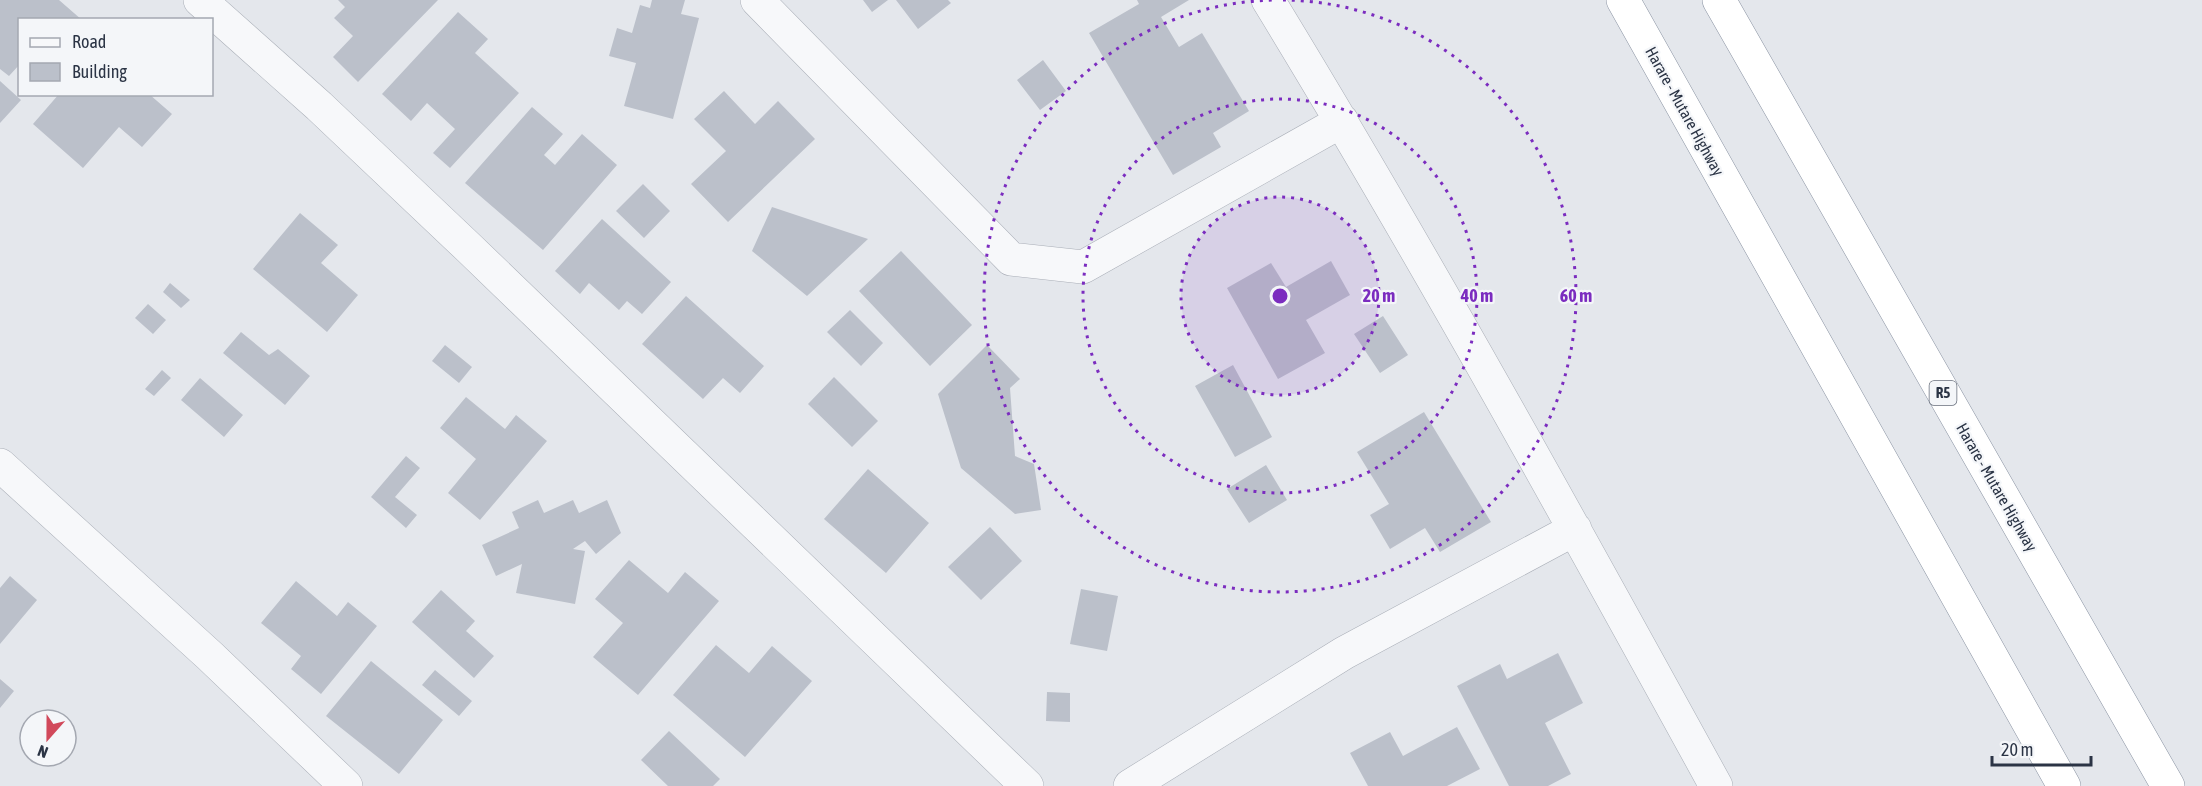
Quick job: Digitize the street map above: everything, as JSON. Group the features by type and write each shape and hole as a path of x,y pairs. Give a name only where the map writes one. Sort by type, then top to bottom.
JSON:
{"highway":[{"name":"Harare - Mutare Highway","path":"1623,0 2064,786"},
{"name":"Harare - Mutare Highway","path":"1719,0 2168,786"}],"street":[{"path":"200,0 319,106 469,248 1027,786"},
{"path":"757,0 1011,259 1083,267 1342,121"},
{"path":"1268,0 1342,121 1575,529 1716,786"},
{"path":"0,465 202,649 346,786"},
{"path":"1130,786 1344,653 1575,529"}],"building":[{"path":"0,0 59,0 80,18 18,18 18,66 9,76 0,69"},
{"path":"338,0 438,0 358,82 333,57 353,36 334,18 345,7"},
{"path":"652,0 685,0 681,14 699,18 673,119 624,106 636,63 609,56 617,28 632,33 640,5 650,8"},
{"path":"863,0 888,0 872,12"},
{"path":"896,0 948,0 951,3 918,29"},
{"path":"1137,0 1189,0 1161,17 1179,47 1202,33 1249,111 1213,133 1221,147 1173,175 1089,33 1139,4"},
{"path":"458,12 488,39 475,53 519,93 450,168 433,153 455,129 427,103 411,121 382,94"},
{"path":"1043,60 1066,91 1040,110 1017,80"},
{"path":"0,81 21,100 0,123"},
{"path":"724,91 755,124 778,101 815,139 728,222 691,184 726,151 694,119"},
{"path":"57,96 151,96 172,114 142,147 119,127 83,168 33,124"},
{"path":"532,107 563,134 544,155 555,165 582,134 617,165 543,250 465,183"},
{"path":"643,184 670,211 644,238 616,211"},
{"path":"772,207 868,239 807,296 752,251"},
{"path":"300,213 338,245 321,263 358,295 327,332 253,269"},
{"path":"602,219 671,282 642,314 627,301 619,310 589,283 580,294 555,271"},
{"path":"901,251 972,325 930,366 859,291"},
{"path":"1331,261 1350,295 1306,320 1325,353 1278,379 1227,288 1271,263 1286,287"},
{"path":"170,283 190,300 181,308 163,292"},
{"path":"686,296 764,366 740,393 723,378 703,399 642,344"},
{"path":"148,304 166,320 153,334 135,318"},
{"path":"850,310 883,343 861,366 827,332"},
{"path":"1383,316 1408,355 1380,373 1354,334"},
{"path":"241,332 269,355 278,349 310,376 285,405 223,353"},
{"path":"445,345 472,367 459,383 432,361"},
{"path":"987,345 1020,379 1010,388 1015,456 1034,464 1041,510 1015,514 961,468 938,394"},
{"path":"1233,365 1272,437 1235,457 1195,386"},
{"path":"162,370 171,378 154,396 145,389"},
{"path":"834,377 878,421 852,447 808,404"},
{"path":"200,378 243,415 224,437 181,400"},
{"path":"466,397 505,429 516,415 547,441 480,520 448,493 476,459 440,428"},
{"path":"1424,412 1491,522 1440,552 1425,528 1390,549 1370,515 1389,504 1357,452"},
{"path":"406,456 420,468 395,497 417,515 406,528 371,497"},
{"path":"1266,465 1287,500 1249,523 1227,489"},
{"path":"868,469 929,523 886,573 824,519"},
{"path":"538,500 544,513 573,500 579,513 607,500 621,533 596,554 585,541 573,549 585,551 575,604 516,593 522,564 496,576 482,545 519,528 512,512"},
{"path":"990,527 1022,561 981,600 948,567"},
{"path":"629,560 668,593 685,572 719,601 638,695 593,657 623,623 595,599"},
{"path":"10,576 37,600 0,644 0,588"},
{"path":"296,581 337,616 348,602 377,626 321,694 291,669 301,656 261,623"},
{"path":"1081,589 1118,596 1107,651 1070,644"},
{"path":"441,590 475,621 466,631 494,656 474,678 412,622"},
{"path":"716,645 749,673 772,646 812,681 745,757 673,695"},
{"path":"1558,653 1583,703 1545,723 1571,774 1548,786 1509,786 1457,686 1500,664 1507,679"},
{"path":"371,661 443,720 399,774 326,716"},
{"path":"435,670 472,701 459,716 422,685"},
{"path":"0,679 14,691 0,708"},
{"path":"1047,692 1070,693 1070,722 1046,721"},
{"path":"1457,727 1480,769 1447,786 1368,786 1350,753 1390,732 1403,756"},
{"path":"669,731 720,779 713,786 668,786 641,760"}]}
